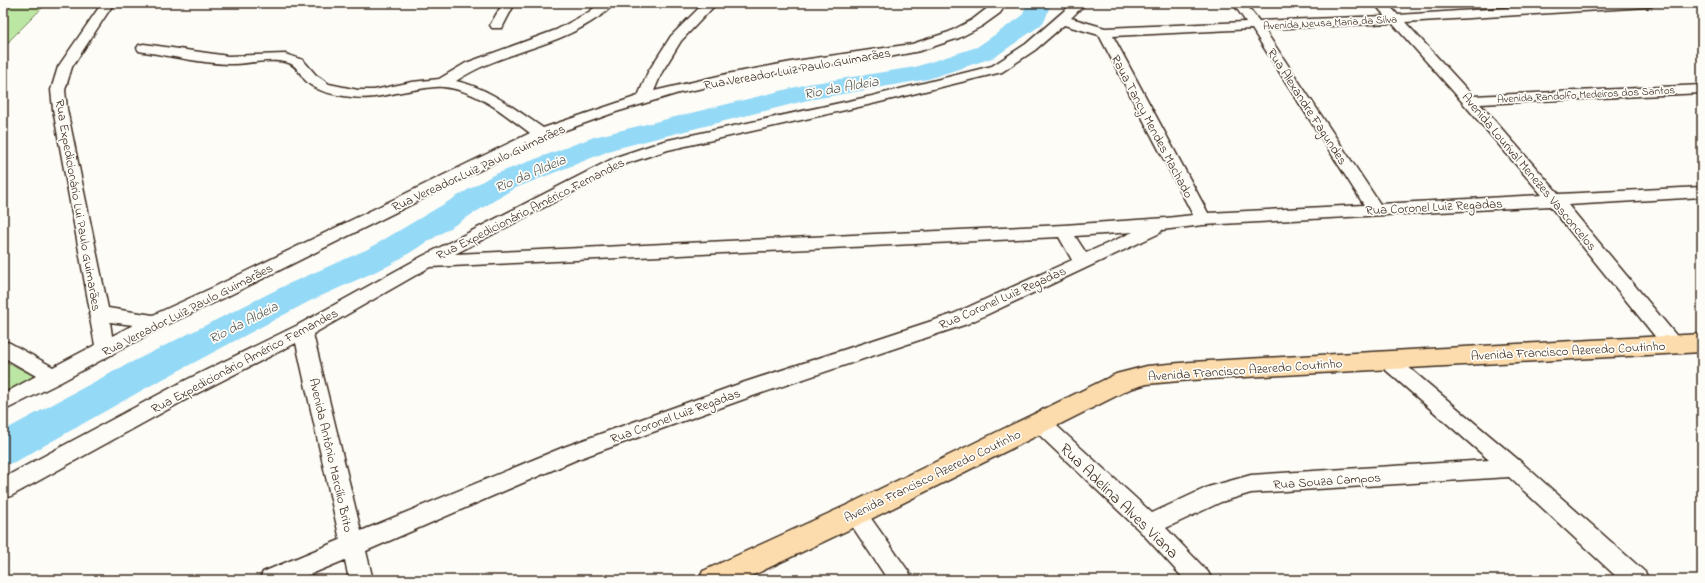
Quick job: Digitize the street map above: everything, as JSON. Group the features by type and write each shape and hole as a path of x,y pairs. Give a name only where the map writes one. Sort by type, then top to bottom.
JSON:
{"main road":[{"name":"Avenida Francisco Azeredo Coutinho","path":"714,580 855,514 1124,381 1147,375 1702,343"}],"street":[{"name":"Rua Expedicionário Lui Paulo Guimarães","path":"105,349 92,271 60,109 58,90 65,67 108,3"},
{"path":"497,25 509,3"},
{"path":"442,83 470,66 569,29 598,12 608,3"},
{"path":"644,99 655,72 676,39 711,3"},
{"name":"Rua Vereador Luiz Paulo Guimarães","path":"3,403 155,322 218,293 541,134 676,89 802,64 889,53 915,48 954,35 977,23 1002,3"},
{"name":"Rua Expedicionário Américo Fernandes","path":"3,489 189,388 303,331 427,261 596,172 627,158 664,146 872,100 992,71 1022,55 1040,41 1080,3"},
{"name":"Rua Alexandre Fagundes","path":"1239,3 1256,26 1375,209"},
{"name":"Avenida Lourival Menezes Vasconcelos","path":"1380,3 1470,100 1555,200 1674,345"},
{"name":"Avenida Neusa Maria da Silva","path":"1062,20 1104,32 1396,19 1471,12 1648,3"},
{"name":"Raua Tancy Mendes Machado","path":"1104,32 1203,219"},
{"path":"144,48 229,60 277,58 291,59 298,62 319,84 334,90 352,94 373,95 410,87 442,83 464,86 481,93 541,134"},
{"name":"Avenida Randolfo Medeiros dos Santos","path":"1470,100 1702,88"},
{"name":"Rua Coronel Luiz Regadas","path":"427,261 1064,231 1166,224 1203,219 1702,192"},
{"name":"Rua Coronel Luiz Regadas","path":"271,580 352,544 571,453 743,391 960,319 1082,261 1166,224"},
{"name":"Rua Coronel Luiz Regadas","path":"1064,231 1082,261"},
{"path":"98,312 155,322"},
{"name":"Avenida Antônio Marcílio Brito","path":"303,331 360,580"},
{"path":"3,348 54,377"},
{"path":"1387,360 1513,468 1637,580"},
{"name":"Rua Adelina Alves Viana","path":"1039,422 1149,525 1200,580"},
{"name":"Rua Souza Campos","path":"1149,525 1216,494 1251,484 1513,468"},
{"path":"855,514 901,580"}],"green space":[{"path":"3,3 47,3 10,40 3,51"},
{"path":"3,360 38,378 3,396"}],"waterway":[{"name":"Rio da Aldeia","path":"3,450 133,378 298,293 379,257 503,182 604,143 808,92 919,74 986,52 1033,20 1039,3"}]}
